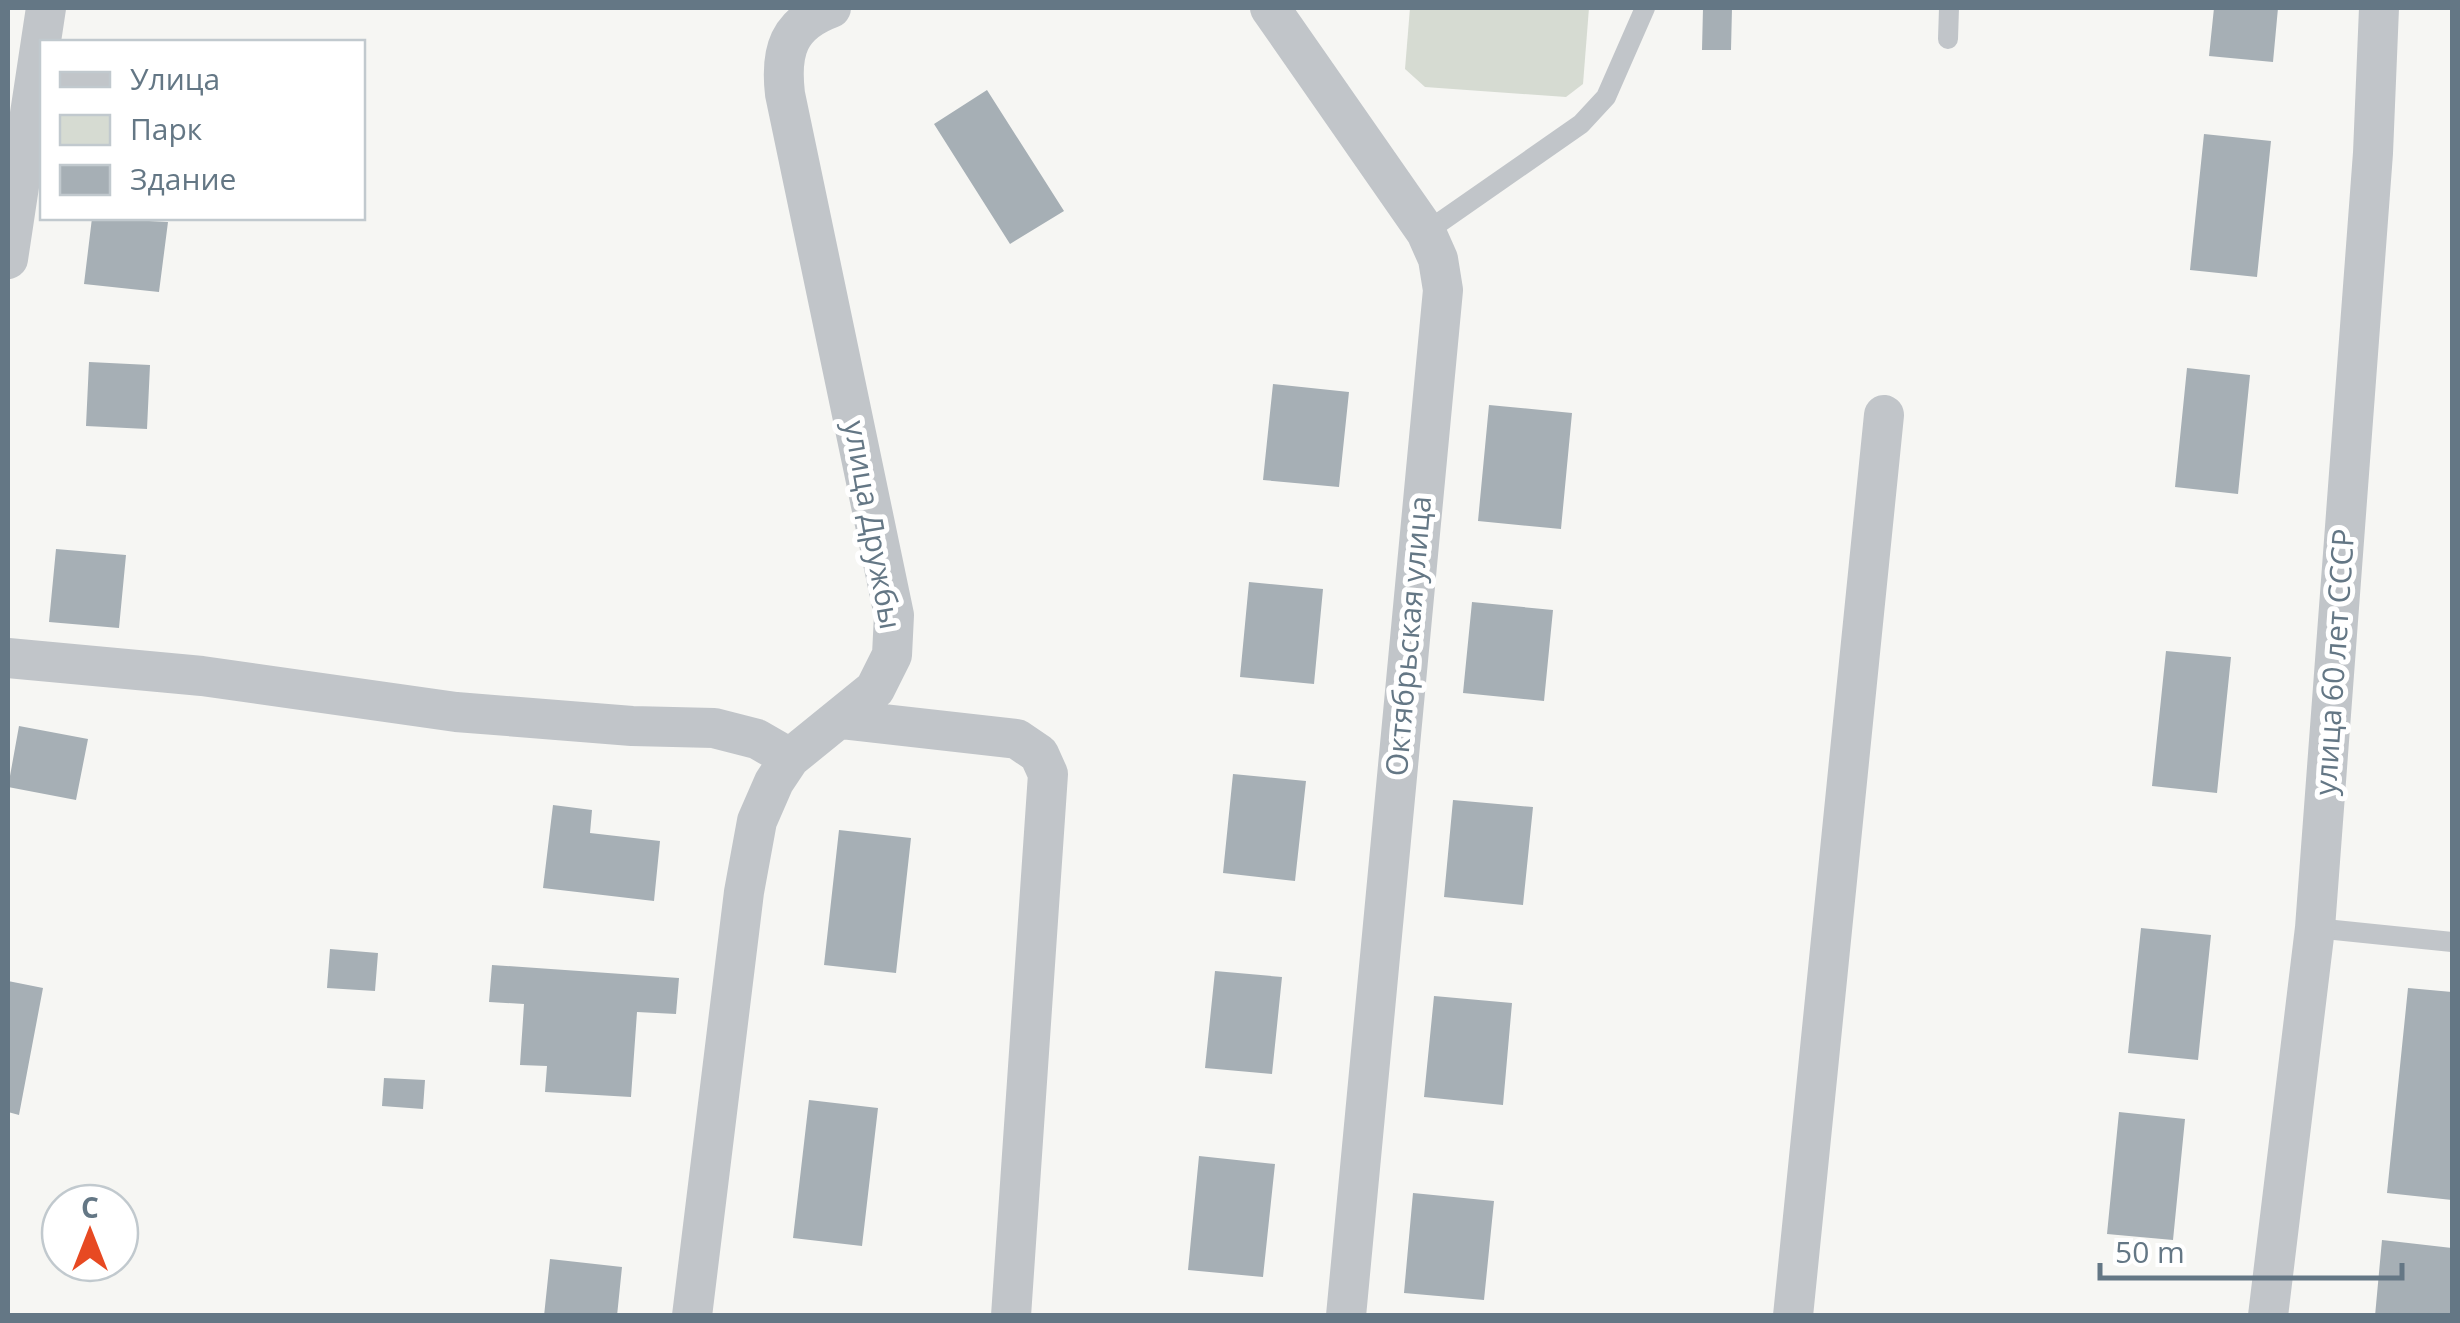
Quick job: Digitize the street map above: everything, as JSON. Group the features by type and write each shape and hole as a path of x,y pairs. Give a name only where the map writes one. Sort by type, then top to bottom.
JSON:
{"street":[{"path":"41,40 46,8"},
{"name":"улица Дружбы","path":"692,1316 744,892 757,821 774,782 790,758 875,689 892,655 894,615 784,94 782,63 793,33 816,13 831,8"},
{"name":"Октябрьская улица","path":"1270,8 1426,232 1438,259 1443,290 1346,1316"},
{"name":"улица 60 лет СССР","path":"2268,1316 2315,928 2373,153 2379,8"},
{"path":"8,259 40,48"},
{"path":"1794,1316 1884,415"},
{"path":"8,658 222,678 456,712 632,726 714,728 757,739 790,758"},
{"path":"840,718 1016,740 1039,754 1048,774 1011,1316"}],"lane":[{"path":"1426,232 1580,124 1594,110 1606,97 1645,8"},
{"path":"1948,40 1949,8"},
{"path":"2315,928 2452,942"}],"green space":[{"path":"1410,8 1589,8 1583,84 1566,97 1425,87 1405,69"}],"building":[{"path":"1703,8 1732,8 1731,50 1702,50"},
{"path":"2214,8 2278,8 2273,62 2209,56"},
{"path":"987,90 1064,211 1010,244 934,124"},
{"path":"2204,134 2271,141 2257,277 2190,270"},
{"path":"92,220 168,222 159,292 84,284"},
{"path":"89,362 150,365 147,429 86,426"},
{"path":"2187,368 2250,375 2238,494 2175,487"},
{"path":"1273,384 1349,392 1339,487 1263,480"},
{"path":"1489,405 1572,413 1561,529 1478,521"},
{"path":"56,549 126,555 119,628 49,622"},
{"path":"1249,582 1323,589 1314,684 1240,677"},
{"path":"1472,602 1553,610 1544,701 1463,693"},
{"path":"2166,651 2231,657 2217,793 2152,786"},
{"path":"19,726 88,739 76,800 8,787"},
{"path":"1233,774 1306,781 1295,881 1223,873"},
{"path":"1453,800 1533,807 1523,905 1444,897"},
{"path":"553,805 592,810 590,833 660,841 654,901 543,888"},
{"path":"839,830 911,838 896,973 824,965"},
{"path":"2141,928 2211,935 2198,1060 2128,1053"},
{"path":"330,949 378,953 375,991 327,988"},
{"path":"492,965 679,978 676,1014 637,1012 631,1097 545,1092 547,1066 520,1065 524,1004 489,1002"},
{"path":"1215,971 1282,977 1272,1074 1205,1068"},
{"path":"8,981 43,988 19,1115 8,1112"},
{"path":"2408,988 2452,992 2452,1200 2387,1193"},
{"path":"1434,996 1512,1003 1503,1105 1424,1097"},
{"path":"384,1078 425,1080 423,1109 382,1106"},
{"path":"809,1100 878,1108 862,1246 793,1238"},
{"path":"2119,1112 2185,1119 2173,1240 2107,1234"},
{"path":"1199,1156 1275,1164 1263,1277 1188,1270"},
{"path":"1413,1193 1494,1201 1484,1300 1404,1293"},
{"path":"2382,1240 2452,1248 2452,1316 2375,1316"},
{"path":"550,1259 622,1267 617,1316 544,1316"}]}
